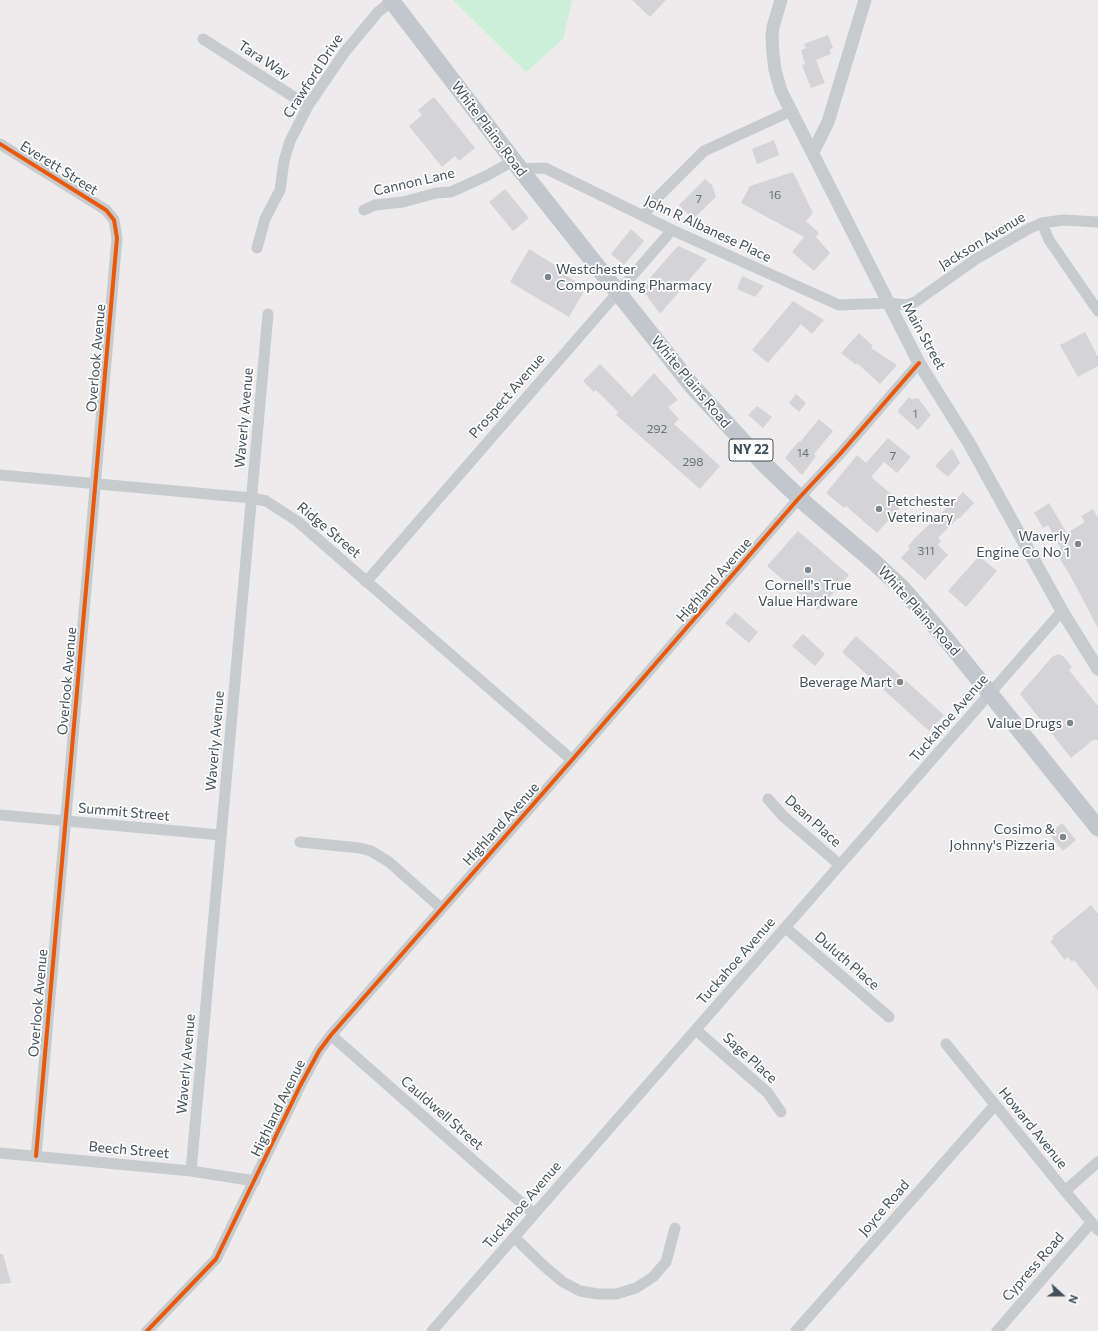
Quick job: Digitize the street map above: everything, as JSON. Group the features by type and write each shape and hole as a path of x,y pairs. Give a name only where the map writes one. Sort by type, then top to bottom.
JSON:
{"main road":[{"name":"White Plains Road","path":"392,1 516,165 693,387 764,464 799,498 874,562 903,589 941,633 1098,828"}],"street":[{"name":"Main Street","path":"781,0 773,27 773,54 775,70 780,87 919,363 969,443 1062,611 1098,669"},
{"path":"813,152 828,122 865,0"},
{"name":"Crawford Drive","path":"257,248 265,219 280,190 284,161 290,141 308,106 344,53 378,12 392,1"},
{"name":"Tara Way","path":"203,39 308,106"},
{"path":"644,216 652,203 704,151 791,110"},
{"name":"Everett Street","path":"0,144 106,210"},
{"name":"Cannon Lane","path":"364,210 375,205 403,202 436,193 451,192 486,176 516,165"},
{"name":"John R Albanese Place","path":"516,165 545,168 672,230 839,305 888,303"},
{"name":"Overlook Avenue","path":"36,1156 117,238 114,220 106,210"},
{"name":"Jackson Avenue","path":"888,303 907,305 915,302 976,259 1030,228 1063,220 1098,222"},
{"path":"1042,224 1049,240 1098,311"},
{"name":"Prospect Avenue","path":"366,582 672,230"},
{"name":"Waverly Avenue","path":"191,1171 268,314"},
{"name":"Highland Avenue","path":"147,1331 216,1259 300,1086 319,1051 331,1035 799,498 840,454 919,363"},
{"name":"Ridge Street","path":"0,475 252,498 266,502 298,521 366,582 572,760"},
{"name":"Tuckahoe Avenue","path":"432,1331 1062,611"},
{"name":"Dean Place","path":"768,799 783,816 840,865"},
{"name":"Summit Street","path":"0,815 221,835"},
{"path":"300,842 360,848 371,851 389,862 441,908"},
{"name":"Duluth Place","path":"786,928 889,1017"},
{"name":"Sage Place","path":"696,1030 768,1093 781,1112"},
{"name":"Cauldwell Street","path":"331,1035 534,1214"},
{"name":"Howard Avenue","path":"946,1044 1095,1226"},
{"name":"Joyce Road","path":"796,1331 995,1104"},
{"name":"Beech Street","path":"0,1153 191,1171 255,1181"},
{"path":"1065,1191 1098,1162"},
{"name":"Cypress Road","path":"997,1331 1095,1226"},
{"path":"514,1237 563,1282 580,1291 598,1294 616,1294 636,1288 653,1277 666,1262 675,1228"}],"green space":[{"path":"453,0 572,0 563,39 526,72"}],"building":[{"path":"632,0 666,0 650,17"},
{"path":"828,35 833,48 830,49 831,54 816,60 825,83 811,88 802,65 805,64 801,50 806,48 804,44"},
{"path":"434,97 475,148 459,161 455,156 442,167 409,126 422,115 418,110"},
{"path":"774,140 779,155 757,164 752,149"},
{"path":"793,172 813,213 806,221 819,233 816,237 830,253 814,271 792,252 804,237 741,203 750,186"},
{"path":"705,179 712,185 716,197 693,219 679,205"},
{"path":"505,189 529,218 513,231 489,202"},
{"path":"631,229 644,241 624,265 611,254"},
{"path":"678,246 707,259 660,314 641,288"},
{"path":"529,249 566,272 564,274 581,285 579,288 584,291 569,317 510,282"},
{"path":"742,276 764,286 755,297 737,289"},
{"path":"793,301 824,320 812,334 801,324 768,363 752,350"},
{"path":"1085,332 1098,357 1098,366 1078,377 1060,345"},
{"path":"859,333 873,346 871,348 897,365 880,384 857,363 856,365 841,353"},
{"path":"600,364 632,397 654,373 678,400 668,407 679,419 674,424 720,466 700,489 616,415 618,412 596,390 594,392 583,381"},
{"path":"796,394 806,403 799,412 789,403"},
{"path":"909,397 911,399 918,398 931,415 918,430 898,412"},
{"path":"757,406 772,417 763,428 748,415"},
{"path":"819,419 833,431 814,454 816,456 802,475 785,458"},
{"path":"888,438 911,457 897,473 884,462 871,477 903,504 877,533 846,506 844,508 826,493 857,455 866,463"},
{"path":"952,448 960,463 948,477 935,466"},
{"path":"963,492 974,503 938,538 941,541 938,545 948,555 925,580 901,558 910,548 908,546 915,538"},
{"path":"1049,503 1067,533 1085,522 1081,516 1093,509 1098,518 1098,628 1056,552 1061,548 1048,525 1043,528 1034,513"},
{"name":"Cornell's True Value Hardware","path":"798,531 849,575 818,610 767,566"},
{"path":"979,556 997,571 966,607 948,591"},
{"path":"735,612 758,632 749,643 725,623"},
{"path":"803,634 825,654 815,666 792,646"},
{"path":"856,636 944,715 929,731 842,652"},
{"name":"Value Drugs","path":"1058,654 1063,656 1072,667 1069,670 1098,706 1098,740 1093,740 1071,758 1020,694 1052,657"},
{"name":"Cosimo & Johnny's Pizzeria","path":"1062,823 1076,840 1063,851 1049,834"},
{"path":"1091,905 1098,914 1098,990 1074,960 1072,962 1068,957 1065,960 1050,941 1054,939 1052,937"},
{"path":"0,1254 3,1254 11,1283 0,1284"}],"cycle path":[{"path":"0,144 106,210 114,220 117,238 36,1156"},
{"path":"147,1331 216,1259 300,1086 319,1051 331,1035 799,498 840,454 919,363"}],"place":[{"name":"Westchester Compounding Pharmacy","path":"548,277"},
{"name":"Petchester Veterinary","path":"879,509"},
{"name":"Waverly Engine Co No 1","path":"1078,544"},
{"name":"Cornell's True Value Hardware","path":"808,570"},
{"name":"Beverage Mart","path":"900,682"},
{"name":"Value Drugs","path":"1070,723"},
{"name":"Cosimo & Johnny's Pizzeria","path":"1063,837"}]}
